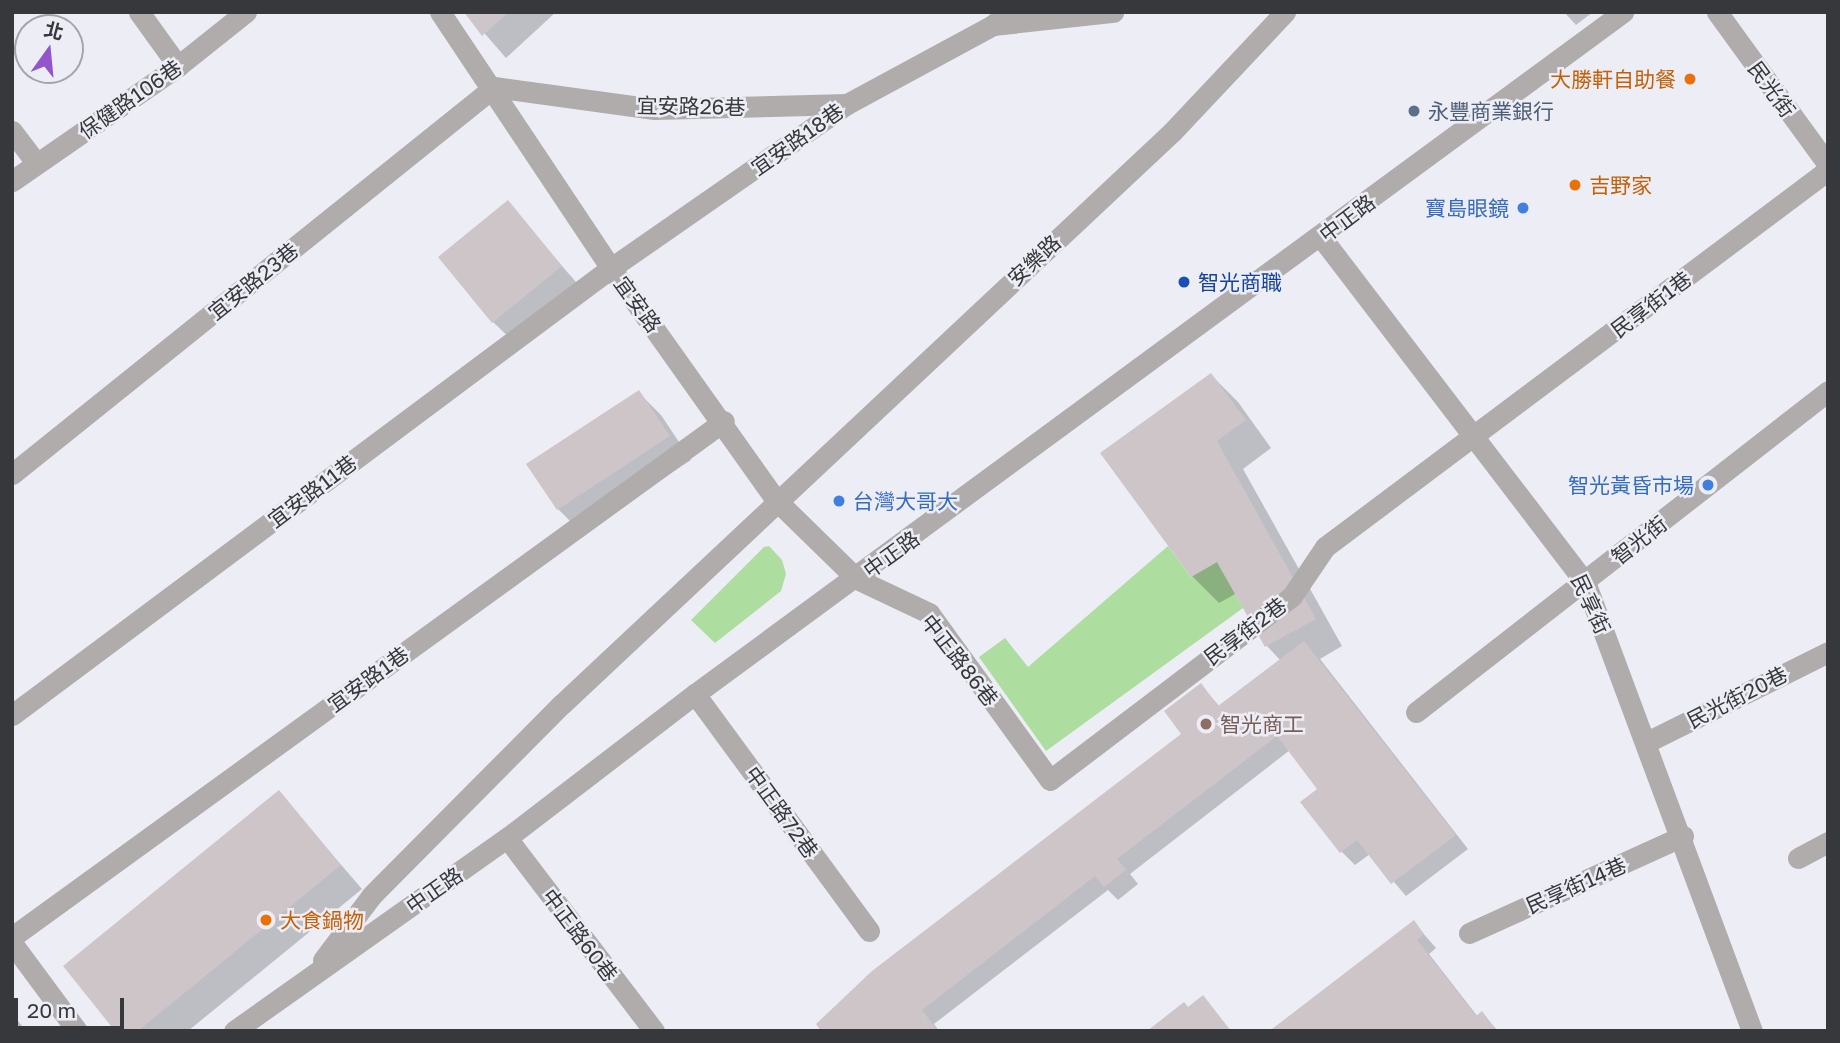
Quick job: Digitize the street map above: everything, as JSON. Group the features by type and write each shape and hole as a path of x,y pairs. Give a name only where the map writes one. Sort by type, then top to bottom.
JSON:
{"street":[{"path":"139,12 178,66"},
{"name":"保健路106巷","path":"12,181 178,66 246,12"},
{"name":"宜安路","path":"440,12 494,87 611,268 724,421 776,500 857,579"},
{"path":"1000,19 1113,12"},
{"name":"安樂路","path":"310,977 372,895 562,704 776,500 1172,132 1285,12"},
{"name":"中正路","path":"262,1023 310,977 507,838 695,694 857,579 1623,12"},
{"name":"民光街","path":"1717,12 1828,167"},
{"name":"宜安路18巷","path":"611,268 847,104 1000,19"},
{"name":"宜安路26巷","path":"494,87 655,109 847,104"},
{"name":"宜安路23巷","path":"12,474 494,87"},
{"path":"12,131 37,164"},
{"name":"民享街1巷","path":"1475,438 1828,167"},
{"name":"民享街","path":"1321,237 1585,582 1683,836 1752,1031"},
{"name":"宜安路11巷","path":"12,715 611,268"},
{"name":"智光街","path":"1416,712 1828,391"},
{"name":"宜安路1巷","path":"12,937 724,421"},
{"name":"民享街2巷","path":"1040,768 1051,780 1292,596 1325,547 1475,438"},
{"name":"中正路86巷","path":"857,579 929,613 1040,768"},
{"name":"民光街20巷","path":"1647,742 1828,652"},
{"name":"中正路72巷","path":"695,694 869,931"},
{"name":"民享街14巷","path":"1469,933 1683,836"},
{"name":"中正路60巷","path":"507,838 654,1031"},
{"path":"1798,858 1828,842"},
{"path":"12,943 77,1031"},
{"path":"233,1031 262,1023"}],"green space":[{"path":"769,546 782,560 786,574 781,591 715,643 691,620 764,547"},
{"path":"1168,546 1191,577 1217,562 1243,608 1046,751 979,657 1005,638 1028,667"}],"building":[{"path":"464,12 509,12 482,36"},
{"path":"508,200 562,266 492,323 438,257"},
{"path":"1211,373 1246,420 1217,441 1316,619 1265,647 1217,562 1191,577 1100,453"},
{"path":"639,390 670,436 557,510 526,464"},
{"path":"1304,641 1456,835 1391,884 1357,840 1340,853 1300,802 1317,789 1277,736 1117,859 1126,870 1104,887 1095,876 922,1010 938,1031 821,1031 816,1024 872,971 1181,734 1164,711 1201,683 1218,706"},
{"path":"279,790 341,865 138,1031 115,1031 63,966"},
{"path":"1414,920 1424,934 1417,940 1476,1016 1482,1011 1497,1031 1272,1029"},
{"path":"1203,995 1231,1031 1147,1031 1184,1002 1188,1007"},
{"path":"12,1017 23,1031 12,1031"}],"place":[{"name":"大勝軒自助餐","path":"1690,79"},
{"name":"永豐商業銀行","path":"1414,111"},
{"name":"吉野家","path":"1575,185"},
{"name":"寶島眼鏡","path":"1523,208"},
{"name":"智光商職","path":"1184,282"},
{"name":"智光黃昏市場","path":"1708,485"},
{"name":"台灣大哥大","path":"839,501"},
{"name":"智光商工","path":"1206,724"},
{"name":"大食鍋物","path":"266,920"}]}
